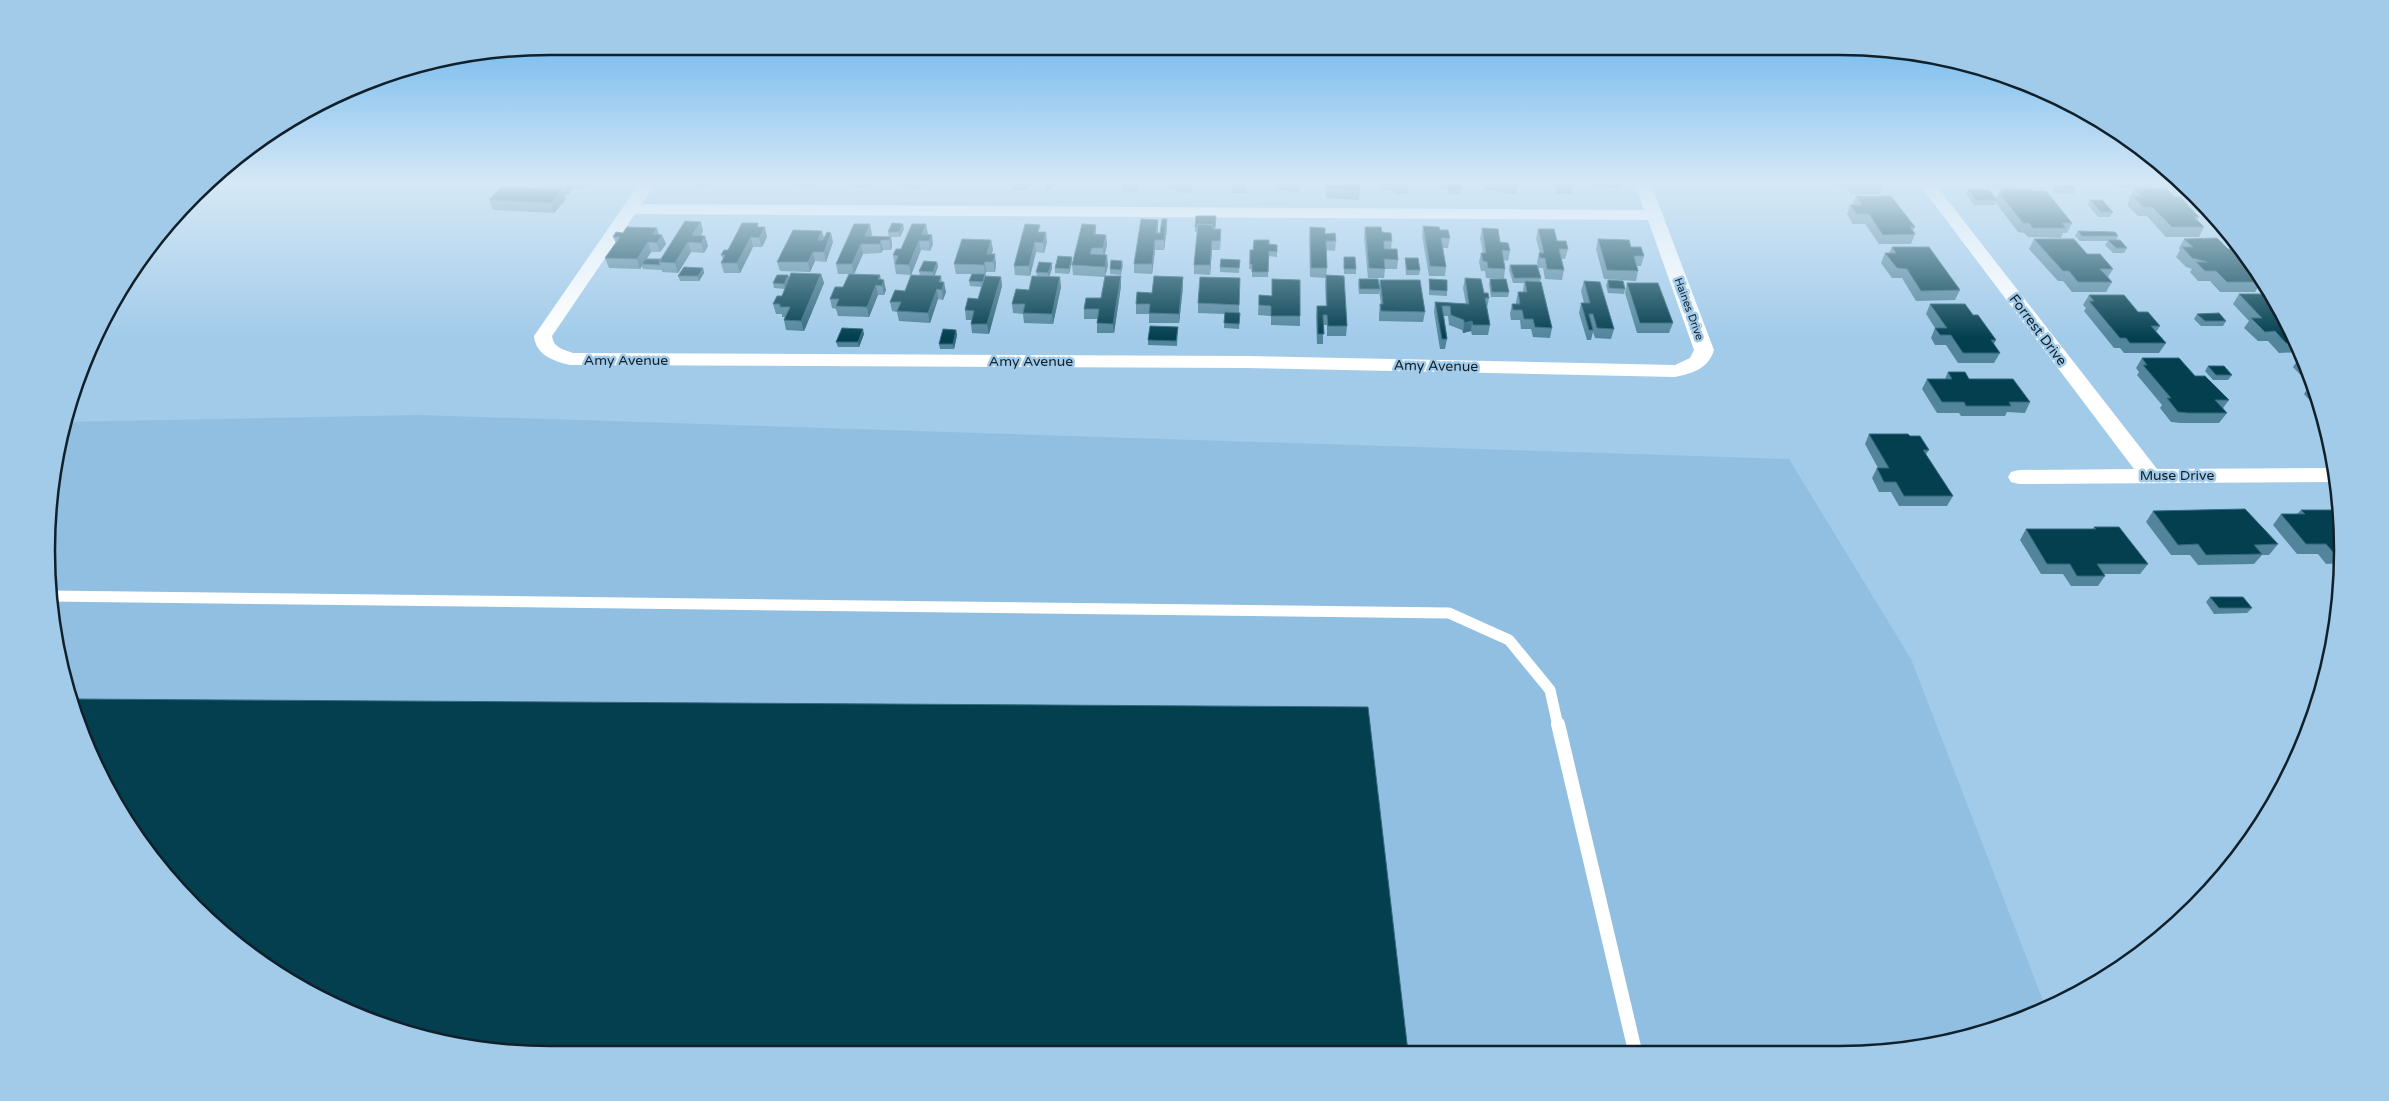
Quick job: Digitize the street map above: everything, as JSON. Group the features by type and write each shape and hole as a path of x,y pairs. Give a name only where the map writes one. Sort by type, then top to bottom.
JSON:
{"street":[{"name":"Amy Avenue","path":"611,235 543,336 544,344 550,351 570,359 1246,362 1675,371 1687,369 1698,363 1703,357 1704,350"},
{"name":"Haines Drive","path":"1662,235 1704,350"},
{"name":"Forrest Drive","path":"1966,235 2150,475"},
{"name":"Muse Drive","path":"2019,477 2328,475"}],"lane":[{"path":"57,596 1449,613 1510,640 1550,690 1635,1046"}],"shaded area":[{"path":"419,415 1789,459 1911,659 2043,1001 1998,1020 1935,1036 1903,1042 1839,1046 550,1046 486,1042 438,1032 87,725 72,679 59,615 56,583 55,550 59,486 72,422"}],"building":[{"path":"614,235 662,235 657,243 648,242 637,259 605,258 620,237 613,237"},
{"path":"676,235 705,236 701,243 688,242 675,263 659,262"},
{"path":"736,235 760,235 759,238 751,237 737,263 721,263 725,255 721,255 724,250 728,250"},
{"path":"790,235 820,235 818,240 823,240 825,235 830,235 824,252 813,252 808,262 777,262"},
{"path":"849,235 891,237 889,240 881,240 880,244 861,244 852,264 836,264"},
{"path":"907,235 932,235 929,241 919,241 909,265 895,264 898,256 893,255 896,249 901,249"},
{"path":"1022,235 1045,235 1043,243 1035,242 1029,266 1014,266"},
{"path":"1079,235 1106,235 1103,248 1092,248 1090,254 1107,255 1105,267 1072,265"},
{"path":"1138,235 1165,235 1164,240 1155,240 1152,264 1134,264"},
{"path":"1197,235 1220,235 1220,241 1212,241 1210,265 1194,265"},
{"path":"1310,235 1335,235 1336,241 1326,241 1327,268 1311,268"},
{"path":"1366,235 1391,235 1392,241 1384,241 1384,249 1397,249 1398,260 1384,259 1385,269 1369,268"},
{"path":"1425,235 1449,235 1450,238 1441,238 1446,267 1430,266"},
{"path":"1483,235 1499,235 1500,242 1508,243 1510,251 1502,250 1505,269 1488,268 1487,262 1483,261 1481,253 1486,253"},
{"path":"1540,235 1556,235 1557,241 1566,241 1568,249 1559,249 1564,270 1547,269 1545,258 1540,258 1539,253 1544,253"},
{"path":"2082,235 2118,236 2082,236"},
{"path":"2217,238 2228,249 2232,249 2254,282 2227,282 2216,271 2205,271 2196,262 2207,262 2192,258 2182,247 2193,247 2184,239"},
{"path":"962,239 991,240 987,254 995,254 993,262 985,262 984,265 954,264"},
{"path":"1598,239 1629,240 1631,247 1641,247 1644,256 1634,256 1638,271 1607,270"},
{"path":"2034,239 2074,239 2087,254 2100,254 2113,269 2100,269 2112,282 2078,282 2069,271 2063,271"},
{"path":"1254,240 1269,240 1269,244 1277,245 1277,252 1269,251 1268,272 1252,272 1250,250 1253,250"},
{"path":"2108,240 2120,240 2127,248 2116,248"},
{"path":"1892,247 1929,247 1960,290 1921,291 1907,269 1897,268 1885,253 1896,253"},
{"path":"1058,256 1072,257 1069,269 1055,268"},
{"path":"1344,257 1355,257 1356,269 1344,269"},
{"path":"1405,258 1418,258 1420,270 1407,270"},
{"path":"645,259 661,259 660,265 642,264"},
{"path":"1221,259 1240,260 1239,268 1220,267"},
{"path":"1111,260 1122,261 1121,270 1110,269"},
{"path":"924,261 937,262 933,272 919,271"},
{"path":"1039,262 1052,263 1048,273 1036,272"},
{"path":"1510,265 1537,265 1541,278 1514,278"},
{"path":"684,267 703,268 698,276 678,276"},
{"path":"791,273 821,274 801,321 784,320 790,307 780,307 780,304 773,304 777,296 782,296"},
{"path":"849,274 880,275 878,279 884,280 882,286 876,285 867,307 836,306 839,299 830,299 835,287 843,287"},
{"path":"972,274 985,274 983,282 969,281"},
{"path":"777,275 788,275 784,284 773,283"},
{"path":"911,275 941,276 939,282 944,282 942,290 937,289 928,313 897,311 901,302 890,302 895,290 905,291"},
{"path":"1326,275 1344,276 1347,326 1328,326 1327,315 1323,315 1324,334 1318,334 1317,306 1327,306"},
{"path":"985,276 1001,277 987,324 971,324 974,311 965,310 968,298 978,299"},
{"path":"1032,276 1060,277 1052,314 1023,313 1025,304 1012,304 1016,289 1029,290"},
{"path":"1105,276 1121,276 1113,324 1097,323 1099,309 1084,309 1086,298 1101,298"},
{"path":"1154,276 1183,277 1179,314 1149,313 1150,304 1136,304 1137,292 1152,293"},
{"path":"1200,277 1240,278 1239,305 1198,303"},
{"path":"1465,278 1481,279 1484,293 1488,293 1489,298 1485,298 1490,325 1473,325 1472,321 1464,323 1464,320 1451,315 1450,306 1442,306 1447,339 1442,339 1435,302 1469,304"},
{"path":"1272,279 1300,280 1300,316 1271,316 1271,306 1259,305 1259,295 1272,296"},
{"path":"1359,279 1378,279 1380,289 1360,289"},
{"path":"1429,279 1447,280 1447,291 1430,290"},
{"path":"1490,279 1506,279 1509,292 1492,292"},
{"path":"1380,280 1420,280 1425,312 1381,311 1380,304 1383,304"},
{"path":"1608,280 1623,281 1625,289 1609,288"},
{"path":"1525,281 1541,282 1552,328 1535,327 1533,319 1524,319 1522,310 1513,310 1512,304 1520,304 1518,292 1527,292"},
{"path":"1584,281 1600,282 1614,329 1597,328 1593,314 1589,314 1593,330 1589,330 1581,303 1590,303"},
{"path":"1627,283 1658,283 1673,323 1640,323"},
{"path":"2239,294 2262,294 2288,343 2275,331 2265,332 2251,318 2262,318"},
{"path":"2089,295 2124,295 2138,312 2148,312 2160,326 2151,326 2166,343 2130,343 2126,338 2120,338 2089,301 2094,301"},
{"path":"1930,304 1965,304 1973,315 1978,315 1996,340 1991,340 2000,353 1963,353 1951,335 1940,335 1935,328 1947,328"},
{"path":"1225,312 1240,313 1239,324 1224,323"},
{"path":"2219,313 2226,321 2205,321 2197,314"},
{"path":"1150,326 1178,327 1176,341 1148,340"},
{"path":"842,328 863,329 858,342 836,342"},
{"path":"943,329 956,330 953,344 939,344"},
{"path":"2142,358 2179,358 2195,376 2205,376 2229,400 2215,400 2227,413 2178,412 2167,398 2171,398 2143,365 2147,365"},
{"path":"2208,366 2224,366 2232,375 2216,375"},
{"path":"1948,372 1965,372 1969,379 2013,379 2030,402 2009,402 2011,406 1966,406 1964,402 1942,402 1927,379 1952,379"},
{"path":"1869,434 1908,434 1910,436 1920,436 1929,450 1923,450 1953,496 1904,496 1896,482 1884,482 1877,468 1889,468"},
{"path":"2245,509 2278,544 2254,545 2262,554 2206,555 2198,544 2178,545 2153,511"},
{"path":"2301,510 2332,510 2334,553 2326,544 2306,544 2281,514 2305,514"},
{"path":"2094,527 2119,527 2148,564 2097,564 2105,576 2077,576 2070,564 2047,564 2026,529 2096,529"},
{"path":"2210,597 2243,597 2252,608 2219,608"},
{"path":"78,699 1368,707 1407,1046 550,1046 486,1042 422,1029 391,1020 331,995 303,980 249,944 200,901 157,852 121,798 106,770"}]}
